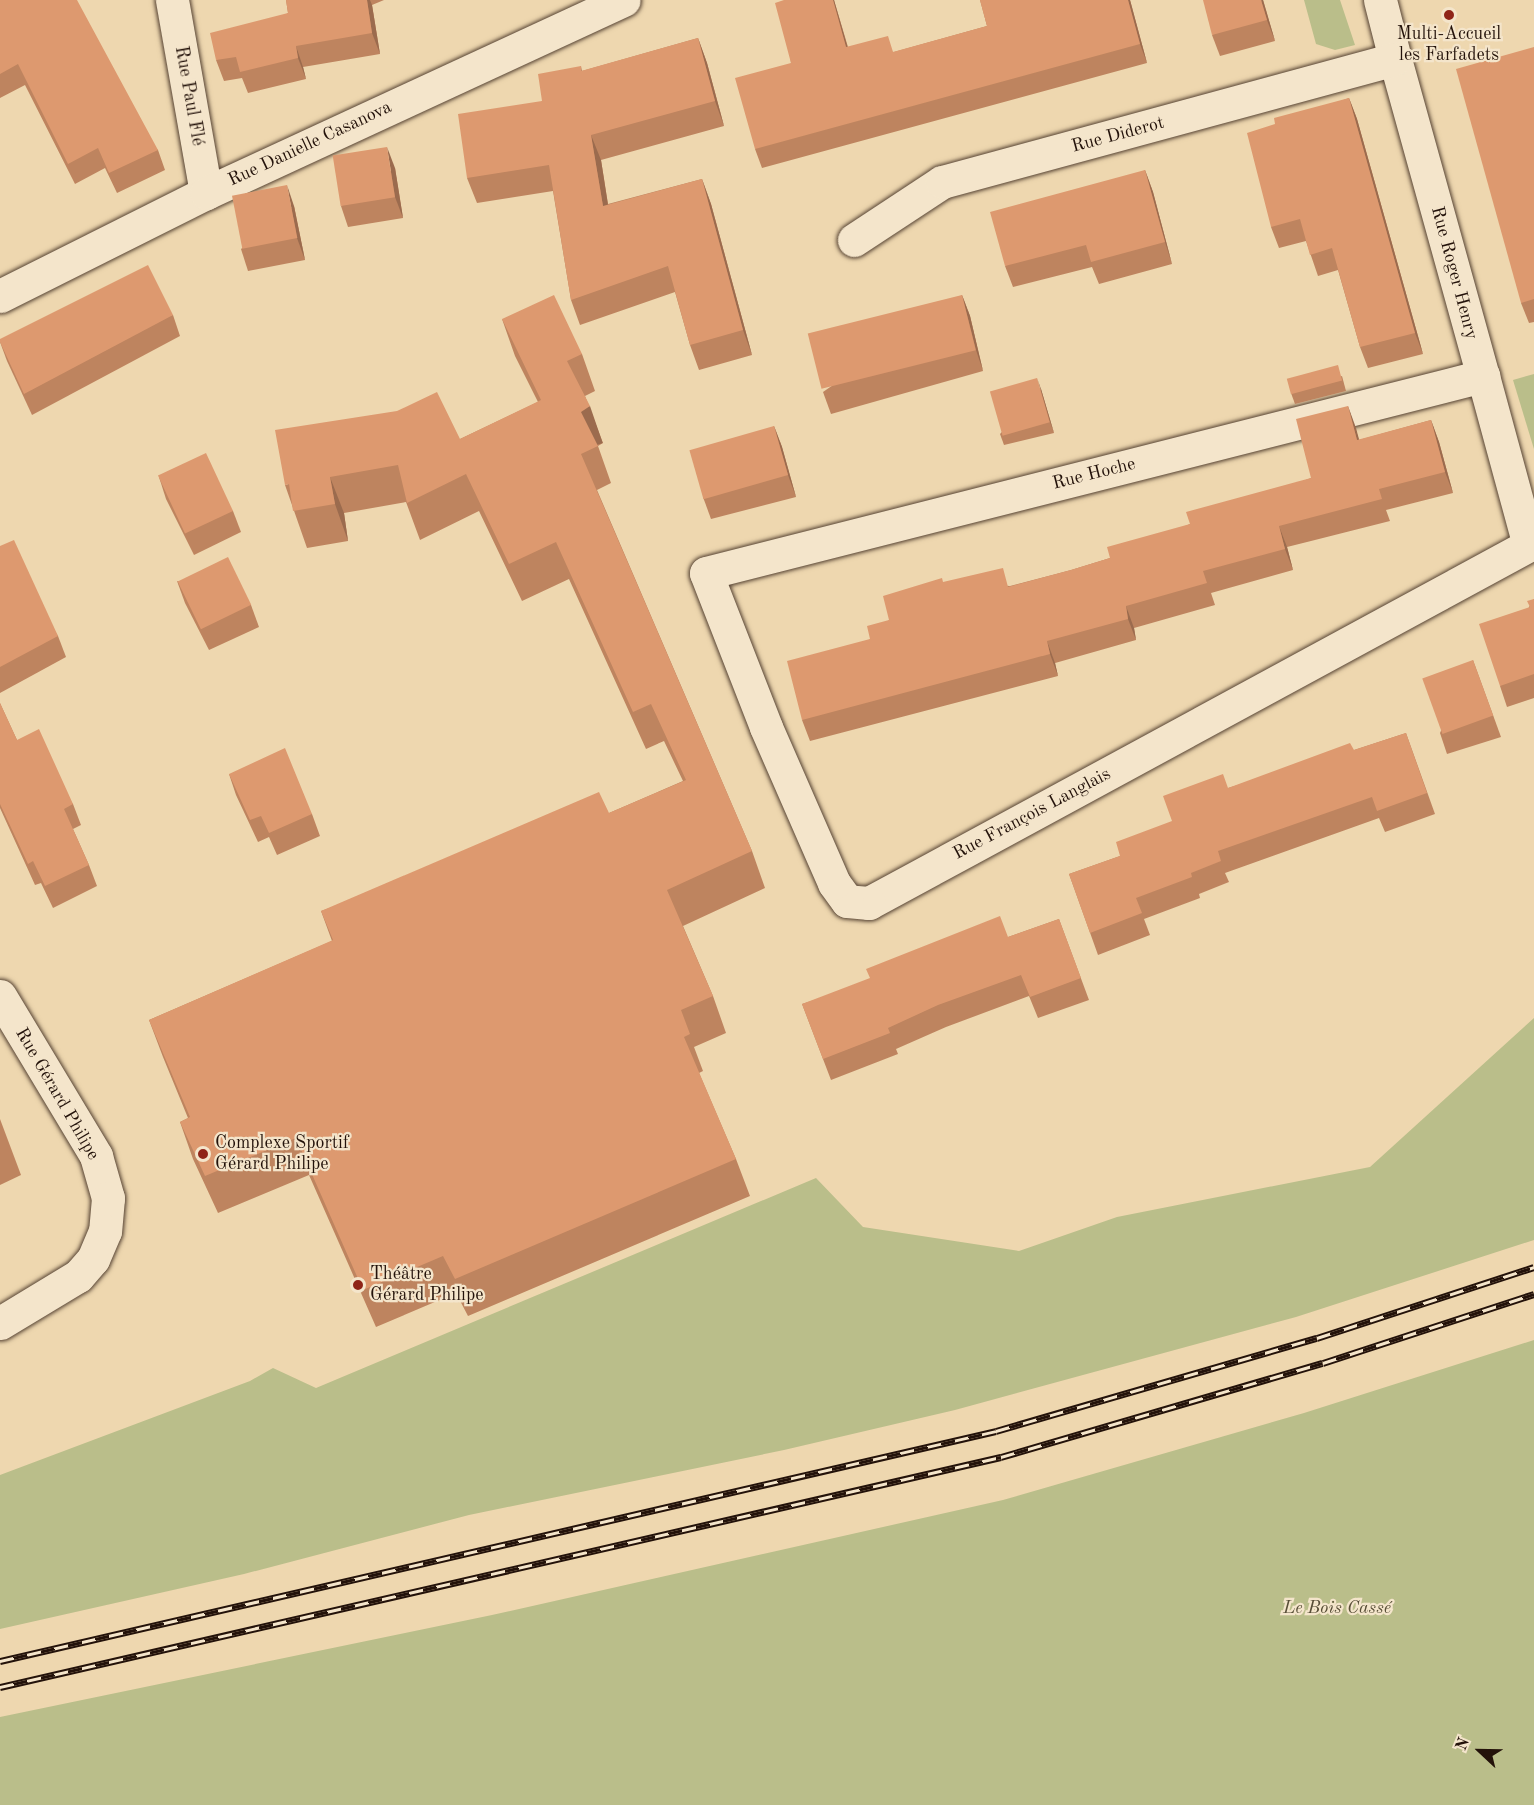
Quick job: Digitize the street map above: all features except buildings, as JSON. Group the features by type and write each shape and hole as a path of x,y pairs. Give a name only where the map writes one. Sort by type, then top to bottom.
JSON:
{"street":[{"name":"Rue Paul Flé","path":"172,0 206,193"},
{"name":"Rue Danielle Casanova","path":"0,296 206,193 624,0"},
{"name":"Rue Roger Henry","path":"1380,0 1529,545"},
{"name":"Rue Diderot","path":"854,240 942,182 1395,59"},
{"name":"Rue Hoche","path":"706,573 1483,376"},
{"name":"Rue François Langlais","path":"706,573 766,727 834,883 847,901 869,903 1529,545"},
{"name":"Rue Gérard Philipe","path":"0,996 96,1156 108,1198 105,1231 93,1259 78,1276 0,1323"}],"green space":[{"path":"1304,0 1340,0 1355,45 1335,50 1316,44"},
{"path":"1534,374 1534,449 1513,380"},
{"path":"1534,1018 1534,1240 1296,1317 955,1410 784,1450 469,1515 244,1574 0,1629 0,1475 250,1381 273,1368 316,1388 816,1178 863,1227 1019,1251 1117,1217 1370,1167"},
{"name":"Le Bois Cassé","path":"1534,1340 1534,1805 0,1805 0,1717 492,1615 1003,1500 1304,1413"}],"railway":[{"path":"0,1661 996,1431 1317,1338 1534,1267"},
{"path":"0,1687 1001,1457 1323,1363 1534,1294"}],"place":[{"name":"Multi-Accueil les Farfadets","path":"1449,15"},
{"name":"Complexe Sportif Gérard Philipe","path":"203,1154"},
{"name":"Théâtre Gérard Philipe","path":"358,1285"}]}
